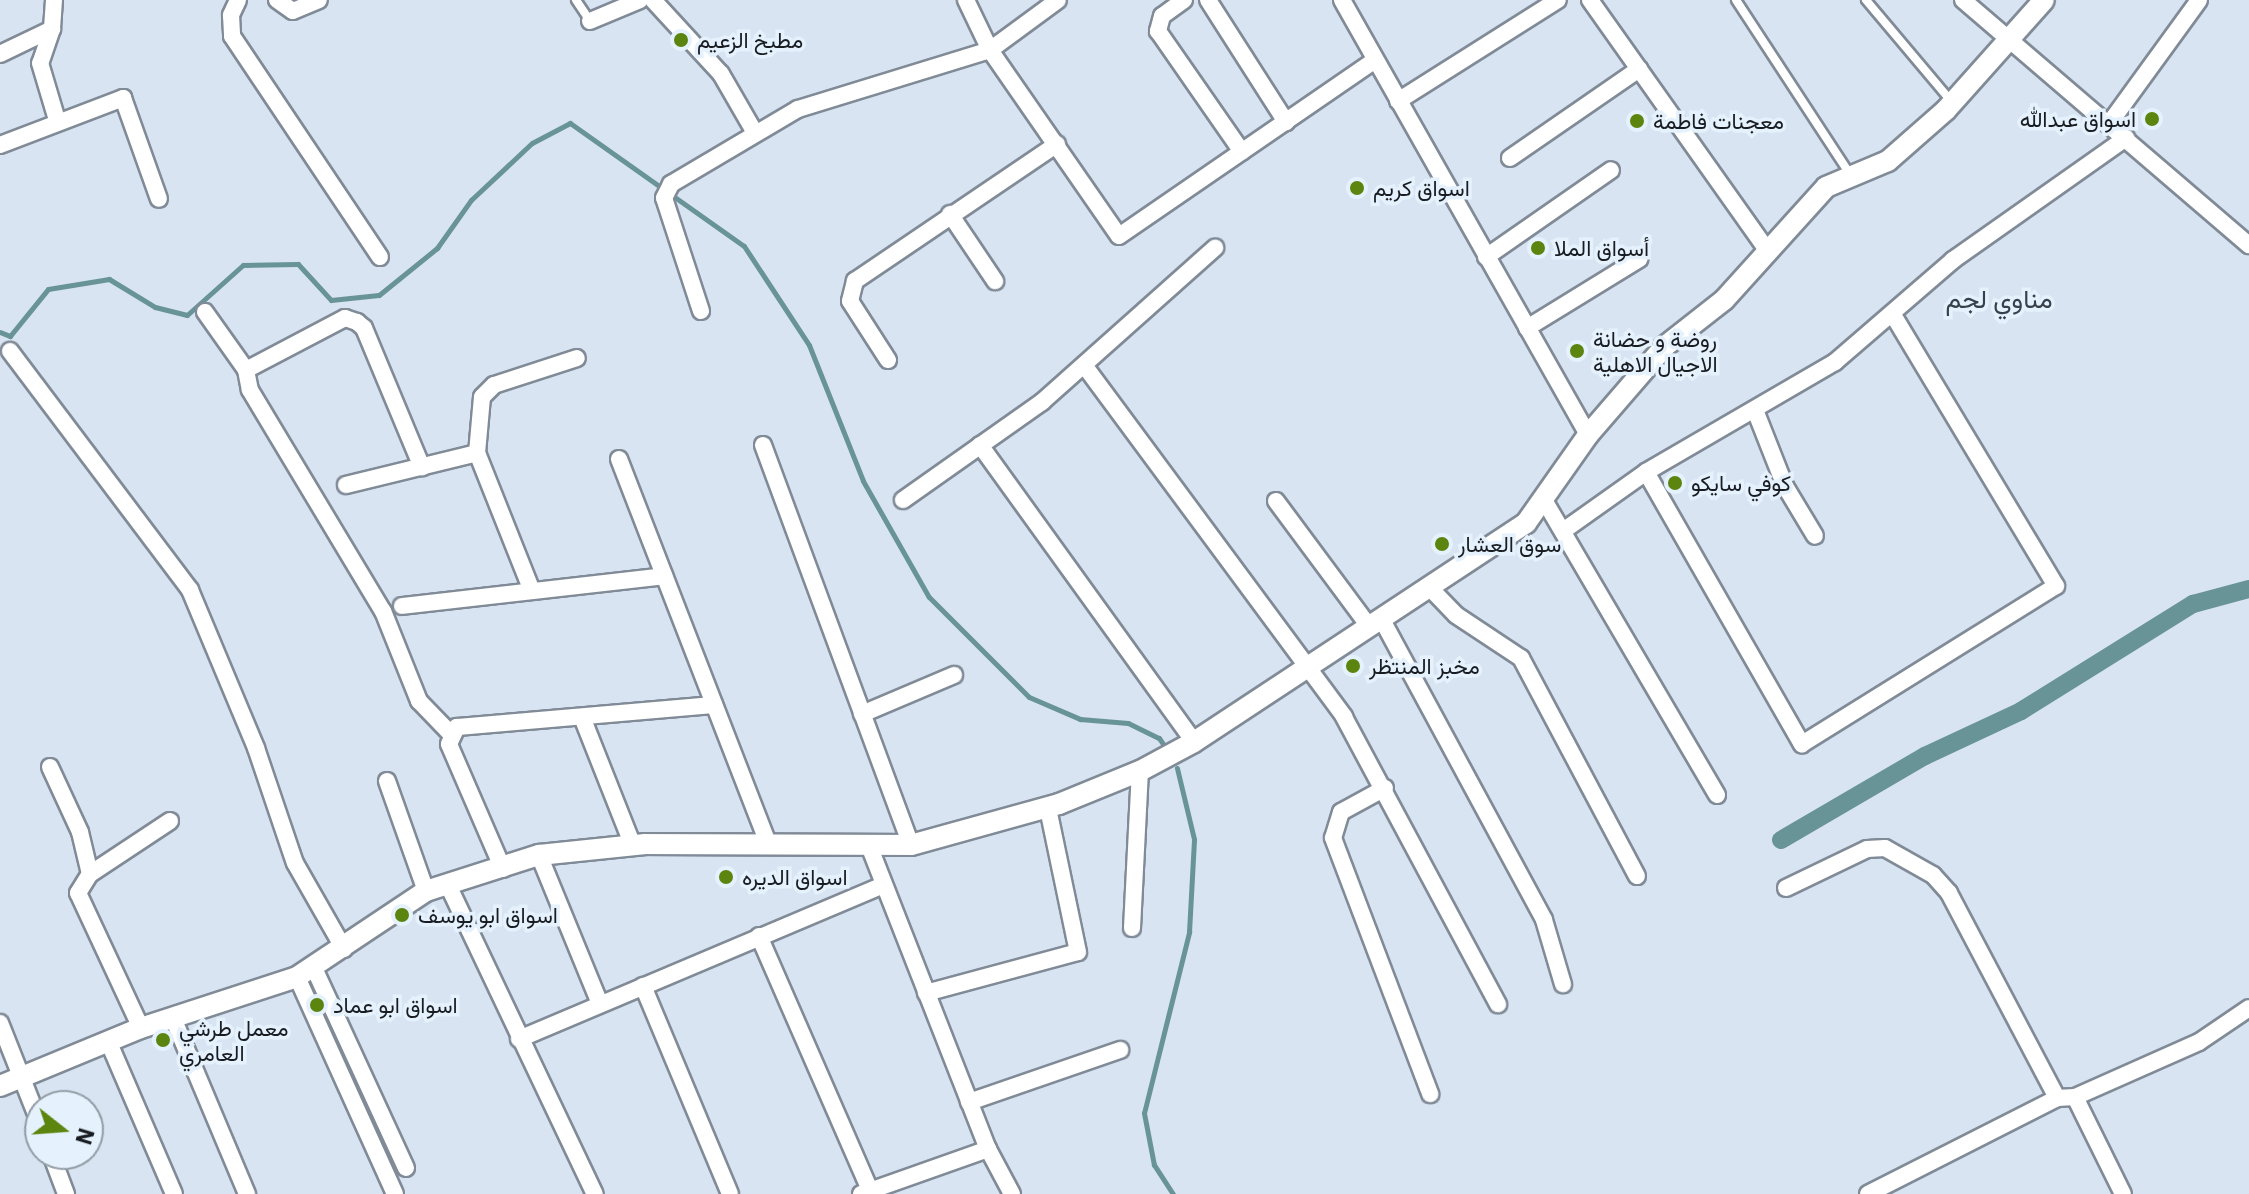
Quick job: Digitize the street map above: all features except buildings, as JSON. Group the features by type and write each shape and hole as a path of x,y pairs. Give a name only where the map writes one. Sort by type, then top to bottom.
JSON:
{"street":[{"path":"54,0 52,29 40,63 57,120"},
{"path":"238,0 231,15 232,36 380,257"},
{"path":"277,0 293,11 319,0"},
{"path":"590,21 640,0"},
{"path":"653,0 721,74 755,133"},
{"path":"966,0 990,50 1119,236 1375,60"},
{"path":"701,311 667,191 755,133 832,95 990,50 1058,0"},
{"path":"1184,0 1162,16 1158,31 1242,152"},
{"path":"1208,0 1286,122"},
{"path":"1342,0 1588,435"},
{"path":"1398,101 1558,0"},
{"path":"1590,0 1766,249"},
{"path":"1963,0 2249,245"},
{"path":"0,1086 141,1028 306,973 426,891 503,869 539,855 633,846 911,845 1048,808 1140,771 1194,742 1526,523 1588,435 1664,347 1724,300 1766,249 1826,187 1888,161 1952,102 2044,0"},
{"path":"2109,124 2199,0"},
{"path":"0,54 52,29"},
{"path":"1510,158 1639,69"},
{"path":"0,145 57,120 123,98 159,199"},
{"path":"1563,531 1646,472 1835,362 1953,260 2126,138"},
{"path":"888,360 850,301 849,291 950,214 1057,144"},
{"path":"1486,257 1611,170"},
{"path":"950,214 995,281"},
{"path":"903,500 1084,365 1215,248"},
{"path":"1527,328 1639,259"},
{"path":"205,312 246,370 250,390 383,611 419,701 450,733"},
{"path":"1646,472 1802,744 2056,586 1892,313"},
{"path":"246,370 345,318 357,322 422,467"},
{"path":"10,351 190,590 256,748 295,863 344,949"},
{"path":"532,591 477,453 482,397 494,385 577,358"},
{"path":"1084,365 1344,717 1385,788 1498,1004"},
{"path":"1755,410 1785,486 1815,536"},
{"path":"763,445 911,845"},
{"path":"980,445 1194,742"},
{"path":"346,485 477,453"},
{"path":"619,459 769,846"},
{"path":"1544,500 1717,795"},
{"path":"1276,501 1375,622 1544,920 1563,984"},
{"path":"402,606 664,576"},
{"path":"1430,588 1456,615 1521,658 1637,876"},
{"path":"862,714 954,675"},
{"path":"503,869 449,744 450,733 457,727 714,705"},
{"path":"582,717 633,846"},
{"path":"50,767 80,832 90,874"},
{"path":"1132,928 1140,771"},
{"path":"387,781 426,891"},
{"path":"1385,788 1341,812 1333,838 1430,1094"},
{"path":"926,993 1078,952 1048,808"},
{"path":"141,1028 78,893 90,874 170,821"},
{"path":"868,843 988,1149 1012,1194"},
{"path":"1786,888 1867,849 1885,848 1933,875 1949,893 2057,1098"},
{"path":"539,855 600,1004"},
{"path":"448,885 595,1194"},
{"path":"519,1039 883,885"},
{"path":"759,936 865,1192 988,1149"},
{"path":"306,973 406,1168"},
{"path":"306,973 395,1194"},
{"path":"643,986 730,1194"},
{"path":"1868,1194 2057,1098 2075,1097 2199,1042 2249,1008"},
{"path":"173,1018 247,1194"},
{"path":"0,1023 27,1090"},
{"path":"109,1043 174,1194"},
{"path":"969,1102 1120,1050"},
{"path":"2075,1097 2123,1194"},
{"path":"57,1170 66,1194"}],"lane":[{"path":"576,0 590,21"},
{"path":"1736,0 1851,176"},
{"path":"1866,0 1952,102"}],"waterway":[{"path":"0,332 10,336 48,289 109,279 155,307 187,315 243,265 298,264 331,300 379,295 437,248 471,200 532,143 570,123 744,246 809,345 863,481 929,597 1029,697 1080,719 1128,723 1159,738 1165,747"},
{"path":"1781,840 1925,756 2021,711 2193,604 2249,589"},
{"path":"1173,1194 1154,1165 1144,1113 1189,932 1194,839 1177,768"}],"place":[{"name":"مطبخ الزعيم","path":"681,40"},
{"name":"اسواق عبدالله","path":"2152,119"},
{"name":"معجنات فاطمة","path":"1637,121"},
{"name":"اسواق كريم","path":"1357,188"},
{"name":"أسواق الملا","path":"1538,248"},
{"name":"روضة و حضانة الاجيال الاهلية","path":"1577,351"},
{"name":"كوفي سايكو","path":"1675,483"},
{"name":"سوق العشار","path":"1442,544"},
{"name":"مخبز المنتظر","path":"1353,666"},
{"name":"اسواق الديره","path":"726,877"},
{"name":"اسواق ابو يوسف","path":"402,915"},
{"name":"اسواق ابو عماد","path":"317,1005"},
{"name":"معمل طرشي العامري","path":"163,1040"}],"district":[{"name":"مناوي لجم","path":"1999,299"}]}
